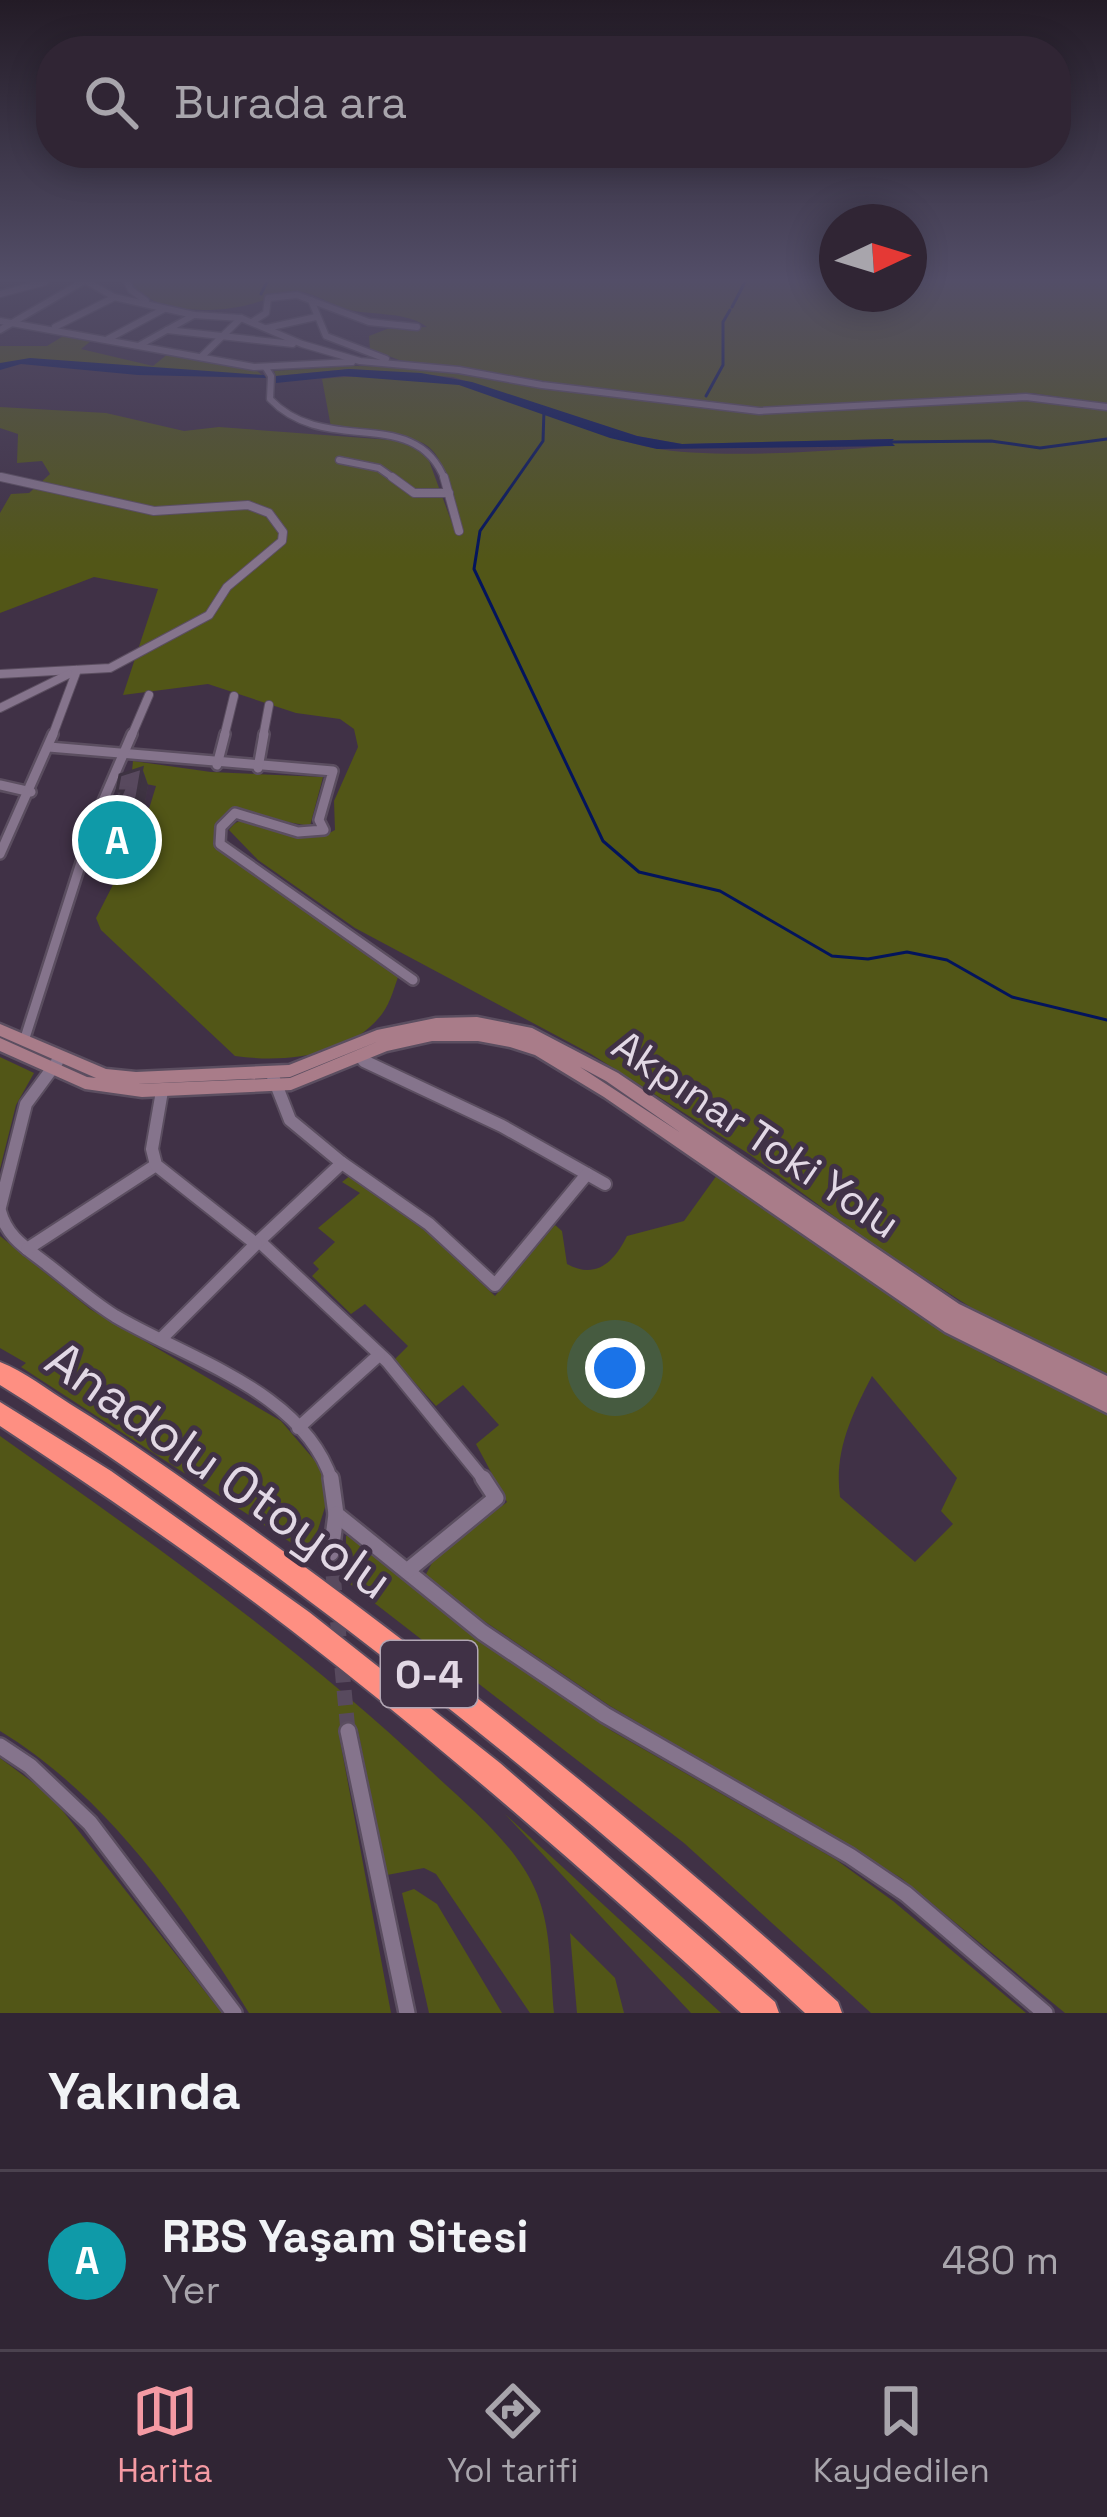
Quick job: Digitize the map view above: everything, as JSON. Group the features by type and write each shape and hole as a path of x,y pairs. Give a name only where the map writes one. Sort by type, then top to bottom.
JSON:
{"highway":[{"name":"Anadolu Otoyolu","path":"0,1373 210,1513 448,1688 656,1859 827,2013"},
{"name":"Anadolu Otoyolu","path":"0,1413 206,1551 375,1676 524,1797 764,2013"}],"main road":[{"name":"Akpınar Toki Yolu","path":"350,1053 398,1030 456,1023 500,1025 540,1038 612,1077 721,1148 953,1310 1107,1386"},
{"path":"0,1030 107,1089 162,1090 273,1080"},
{"name":"Akpınar Toki Yolu","path":"350,1053 448,1034 495,1037 540,1052 714,1160 951,1326 1107,1404"},
{"path":"0,1044 119,1078 308,1080 350,1053"}],"street":[{"path":"268,372 270,399 282,412 324,430 416,441 435,458 459,531"},
{"path":"452,372 759,411 1026,397 1107,407"},
{"path":"339,460 388,472 414,493 449,493"},
{"path":"0,477 154,511 248,505 269,513 284,532 282,541 227,587 209,615 110,668 0,674"},
{"path":"0,708 77,670"},
{"path":"0,854 31,792 77,670"},
{"path":"23,1041 94,822 149,695"},
{"path":"217,765 234,696"},
{"path":"258,768 268,705"},
{"path":"49,747 217,765 333,771 319,820 324,830 302,834 253,812 237,813 219,829 220,844 413,980"},
{"path":"0,784 31,792"},
{"path":"350,1053 502,1126 605,1184"},
{"path":"56,1063 22,1115 0,1209 8,1233 116,1317 261,1396 298,1428 336,1479 331,1553"},
{"path":"273,1080 284,1110 299,1130 430,1224 495,1286 587,1174"},
{"path":"162,1090 152,1149 156,1165 333,1305 469,1454 496,1498 407,1571"},
{"path":"161,1340 342,1163"},
{"path":"27,1249 156,1165"},
{"path":"298,1428 379,1355"},
{"path":"336,1514 482,1632 605,1715 850,1856 906,1894 1046,2013"},
{"path":"348,1731 407,2013"},
{"path":"0,1746 35,1767 67,1797 221,1990 234,2013"}],"green space":[{"path":"177,372 258,372 266,378"},
{"path":"387,372 463,372 752,413 1025,399 1107,410 1107,1375 975,1310 872,1244 749,1154 591,1054 355,928 258,860 229,830 238,822 248,820 300,838 335,830 334,801 358,747 354,729 340,719 296,713 208,684 123,695 158,589 94,577 0,613 0,513 11,494 29,493 50,474 42,461 17,463 18,434 0,428 0,407 106,413 184,431 219,427 404,441 428,458 456,534 462,528 434,452 408,439 331,427 322,379 391,377 460,385 628,442 678,451 772,453 893,445 891,439 682,444 637,436 453,377"},
{"path":"477,372 1107,372 1107,404 1032,393 762,409"},
{"path":"133,761 211,772 323,777 310,826 237,813 226,818 220,844 400,971 385,1009 368,1028 352,1040 314,1054 235,1056 101,930 96,918 145,822 156,786 131,781"},
{"path":"0,1057 34,1073 16,1105 0,1169"},
{"path":"351,1175 432,1236 495,1296 555,1225 562,1231 567,1264 595,1269 610,1261 627,1236 684,1221 717,1175 907,1307 998,1362 1107,1412 1107,2013 1065,2013 901,1878 610,1706 423,1580 435,1557 507,1502 476,1444 499,1425 463,1385 436,1406 394,1360 408,1346 365,1304 351,1314 312,1276 319,1269 313,1263 335,1242 318,1228 360,1193 342,1182","holes":["872,1376 957,1478 941,1511 953,1524 915,1562 840,1497 846,1435"]},
{"path":"0,1236 90,1309 281,1421 328,1476 331,1488 310,1555 21,1367 26,1363 0,1348"},
{"path":"0,1436 276,1638 489,1825 515,1855 540,1901 554,2013 530,2013 436,1874 424,1868 387,1875 358,1731 339,1735 391,2013 249,2013 141,1857 75,1788 0,1731"},
{"path":"351,1534 489,1648 612,1731 835,1859 893,1901 1026,2013 871,2013 684,1843 346,1581 346,1536"},
{"path":"0,1758 51,1796 222,2013 0,2013"},
{"path":"505,1814 721,2013 691,2013"},
{"path":"414,1889 437,1904 502,2013 429,2013 402,1893"},
{"path":"570,1933 615,1978 624,2013 577,2013"}],"shaded area":[{"path":"105,372 222,372 266,378"},
{"path":"421,373 472,382 637,436 682,444 894,439 895,446 657,449 610,438 459,385 344,376 276,383 276,376"}],"building":[{"path":"142,768 137,797 115,839 98,838 105,813 113,814 123,791 117,791 120,775"}],"waterway":[{"path":"706,396 719,372"},
{"path":"544,410 543,441 480,531 474,569 603,841 639,872 720,891 832,956 868,959 907,952 947,960 1012,997 1107,1020"},
{"path":"890,442 991,441 1040,448 1107,439"}],"tunnel":[{"path":"331,1553 348,1731"}],"place":[{"name":"RBS Yaşam Sitesi","path":"117,840"}]}
